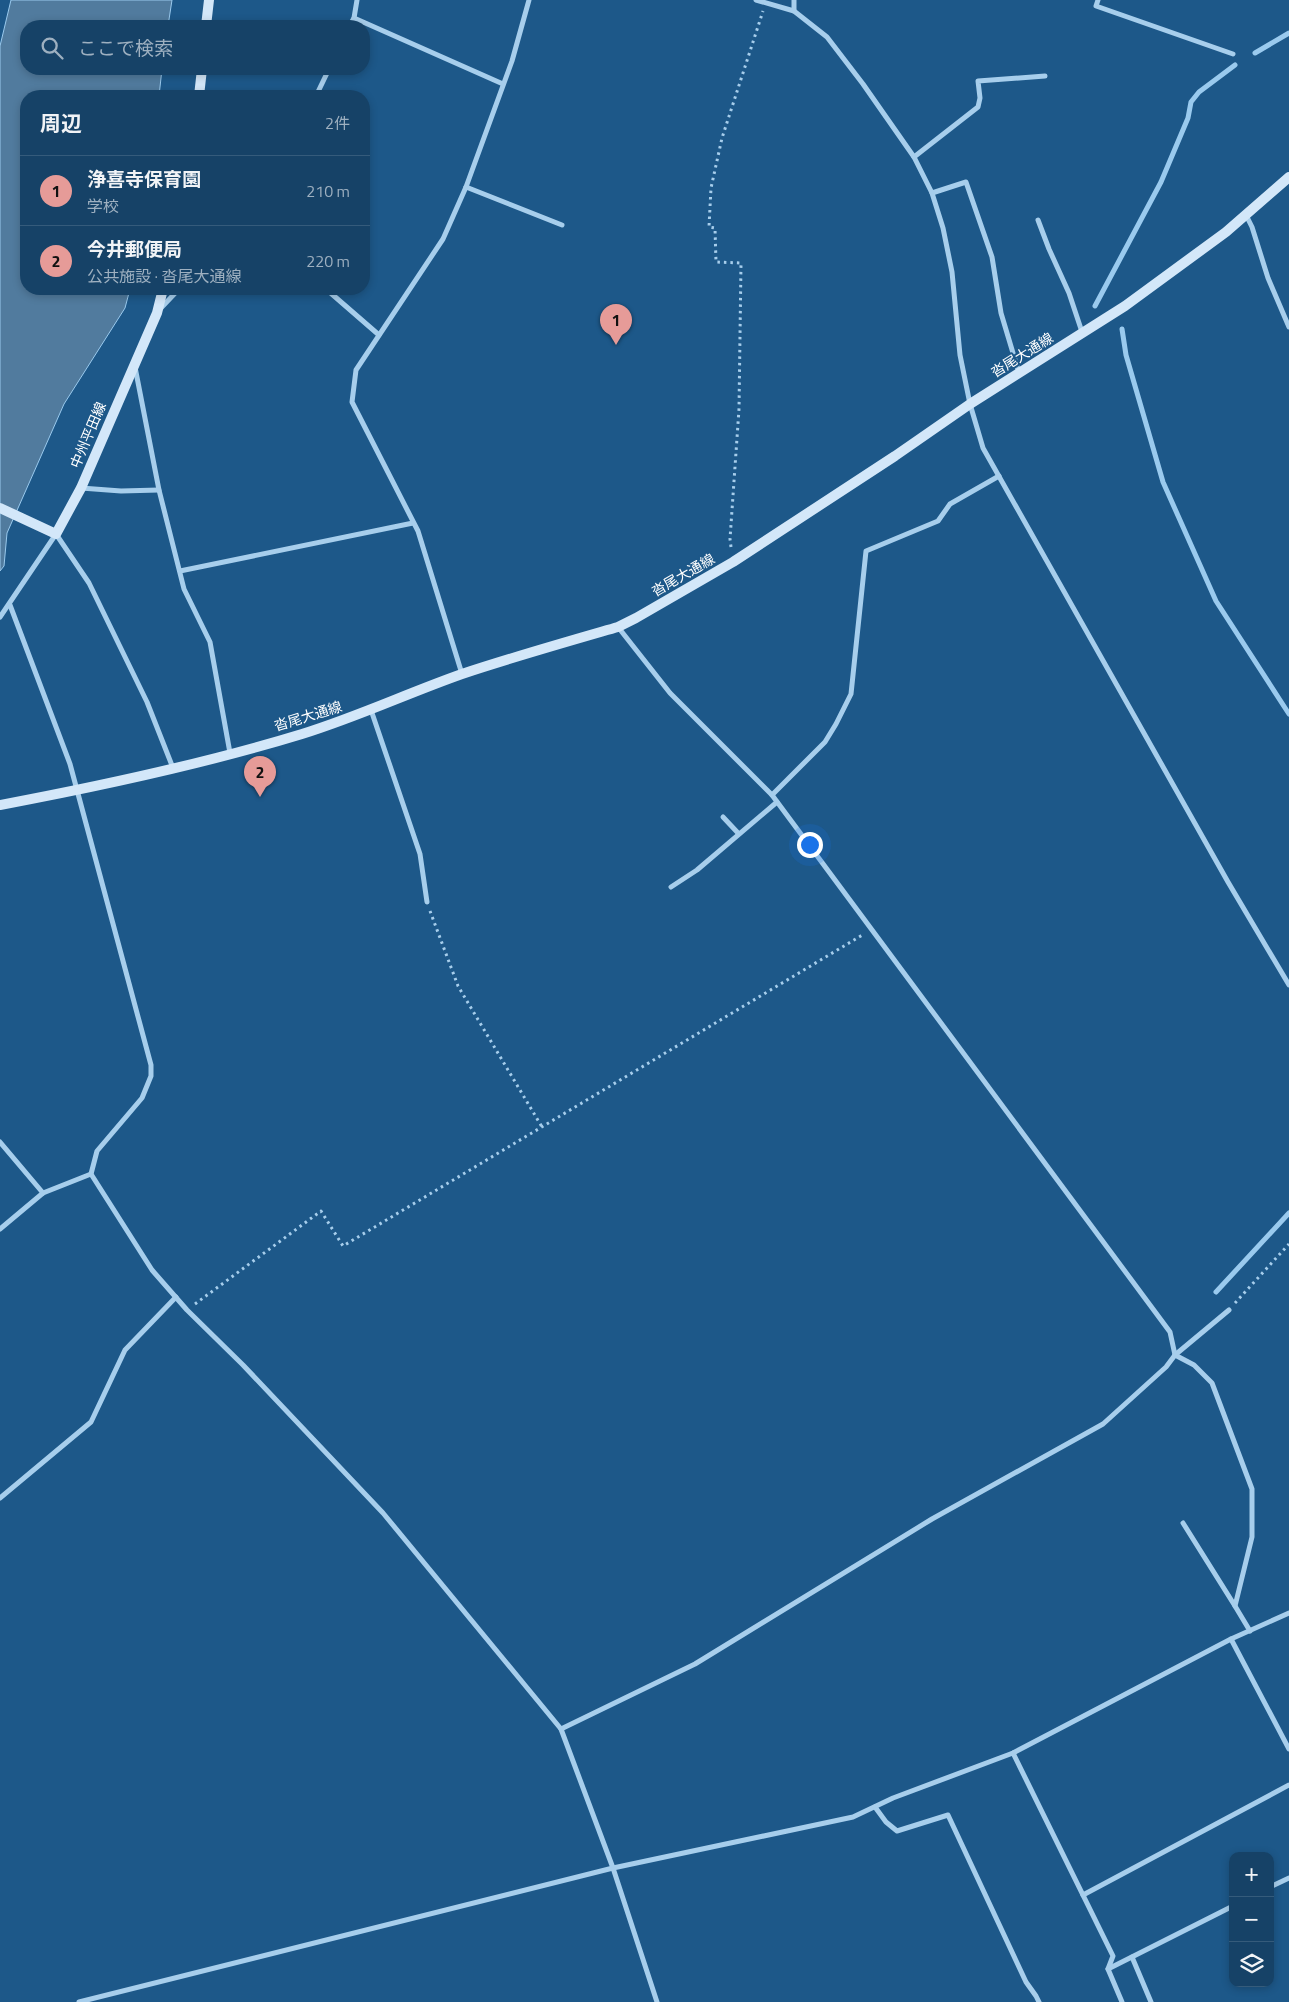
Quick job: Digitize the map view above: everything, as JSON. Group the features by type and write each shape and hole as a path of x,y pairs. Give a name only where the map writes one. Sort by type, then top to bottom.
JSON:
{"main road":[{"path":"207,20 212,1"},
{"path":"200,90 201,75"},
{"name":"沓尾大通線","path":"0,805 173,768 301,734 371,710 462,674 618,627 733,562 895,456 970,404 1125,306 1226,232 1289,177"},
{"name":"中州平田線","path":"52,532 81,488 156,313 160,295"},
{"path":"0,508 52,532"}],"street":[{"path":"357,0 354,18 359,20"},
{"path":"462,674 418,531 352,402 356,370 443,239 466,187 512,62 529,0"},
{"path":"756,0 794,12 827,37 863,84 914,157 932,193 943,228 952,272 960,355 970,404 983,448 1224,874 1289,985"},
{"path":"794,0 794,12"},
{"path":"1098,0 1096,6 1233,54"},
{"path":"370,25 503,84"},
{"path":"319,90 326,75"},
{"path":"914,157 978,107 980,98 978,81 1045,76"},
{"path":"932,193 966,182 992,257 1001,313 1019,373"},
{"path":"466,187 562,225"},
{"path":"1246,216 1252,227 1268,278 1289,327"},
{"path":"1038,220 1069,293 1082,333"},
{"path":"156,313 173,295"},
{"path":"333,295 379,335"},
{"path":"134,363 159,490 184,590 210,642 230,753"},
{"path":"772,796 825,742 851,694 866,551 938,521 950,504 999,476"},
{"path":"81,488 121,491 159,490"},
{"path":"180,571 413,523"},
{"path":"0,617 10,605 52,532 89,583 148,702 173,768"},
{"path":"10,605 70,764 133,996 151,1071 151,1076 142,1098 96,1151 91,1174 152,1270 187,1310 250,1372 383,1513 561,1729 613,1868 657,2002"},
{"path":"618,627 670,693 777,802 1170,1332 1175,1355 1194,1365 1212,1383 1252,1489 1252,1537 1235,1606"},
{"path":"371,710 420,854 427,902"},
{"path":"671,887 697,870 738,833 777,802"},
{"path":"722,817 738,833"},
{"path":"0,1142 42,1193"},
{"path":"0,1229 42,1193 91,1174"},
{"path":"0,1498 91,1422 125,1350 176,1298"},
{"path":"561,1729 695,1664 932,1519 1103,1424 1166,1367 1175,1355 1229,1310"},
{"path":"1183,1523 1250,1631"},
{"path":"79,2002 613,1868 853,1818 892,1798 1013,1753 1231,1639 1289,1613"},
{"path":"1231,1639 1289,1749"},
{"path":"1013,1753 1113,1956 1108,1969 1122,2002"},
{"path":"1083,1895 1289,1785"},
{"path":"875,1807 886,1822 897,1831 948,1815 1026,1982 1039,2002"},
{"path":"1274,1885 1289,1878"},
{"path":"1108,1969 1229,1908"},
{"path":"1132,1957 1151,2002"}],"path":[{"path":"730,539 739,409 741,263 716,262 715,228 709,227 711,188 722,138 765,4"},
{"path":"427,902 458,986 542,1127"},
{"path":"187,1310 321,1211 343,1246 871,930"},
{"path":"1229,1310 1289,1244"}],"water":[{"path":"11,0 172,0 169,20 20,20 20,75 161,75 160,90 20,90 20,295 128,295 125,308 64,404 7,533 4,566 0,571 0,46"}],"waterway":[{"path":"1255,53 1289,33"},
{"path":"1095,306 1161,182 1188,118 1191,102 1199,92 1235,65"},
{"path":"1122,329 1126,355 1163,482 1216,601 1289,714"},
{"path":"1216,1292 1289,1213"}],"place":[{"name":"浄喜寺保育園","path":"616,345"},
{"name":"今井郵便局","path":"260,797"}]}
